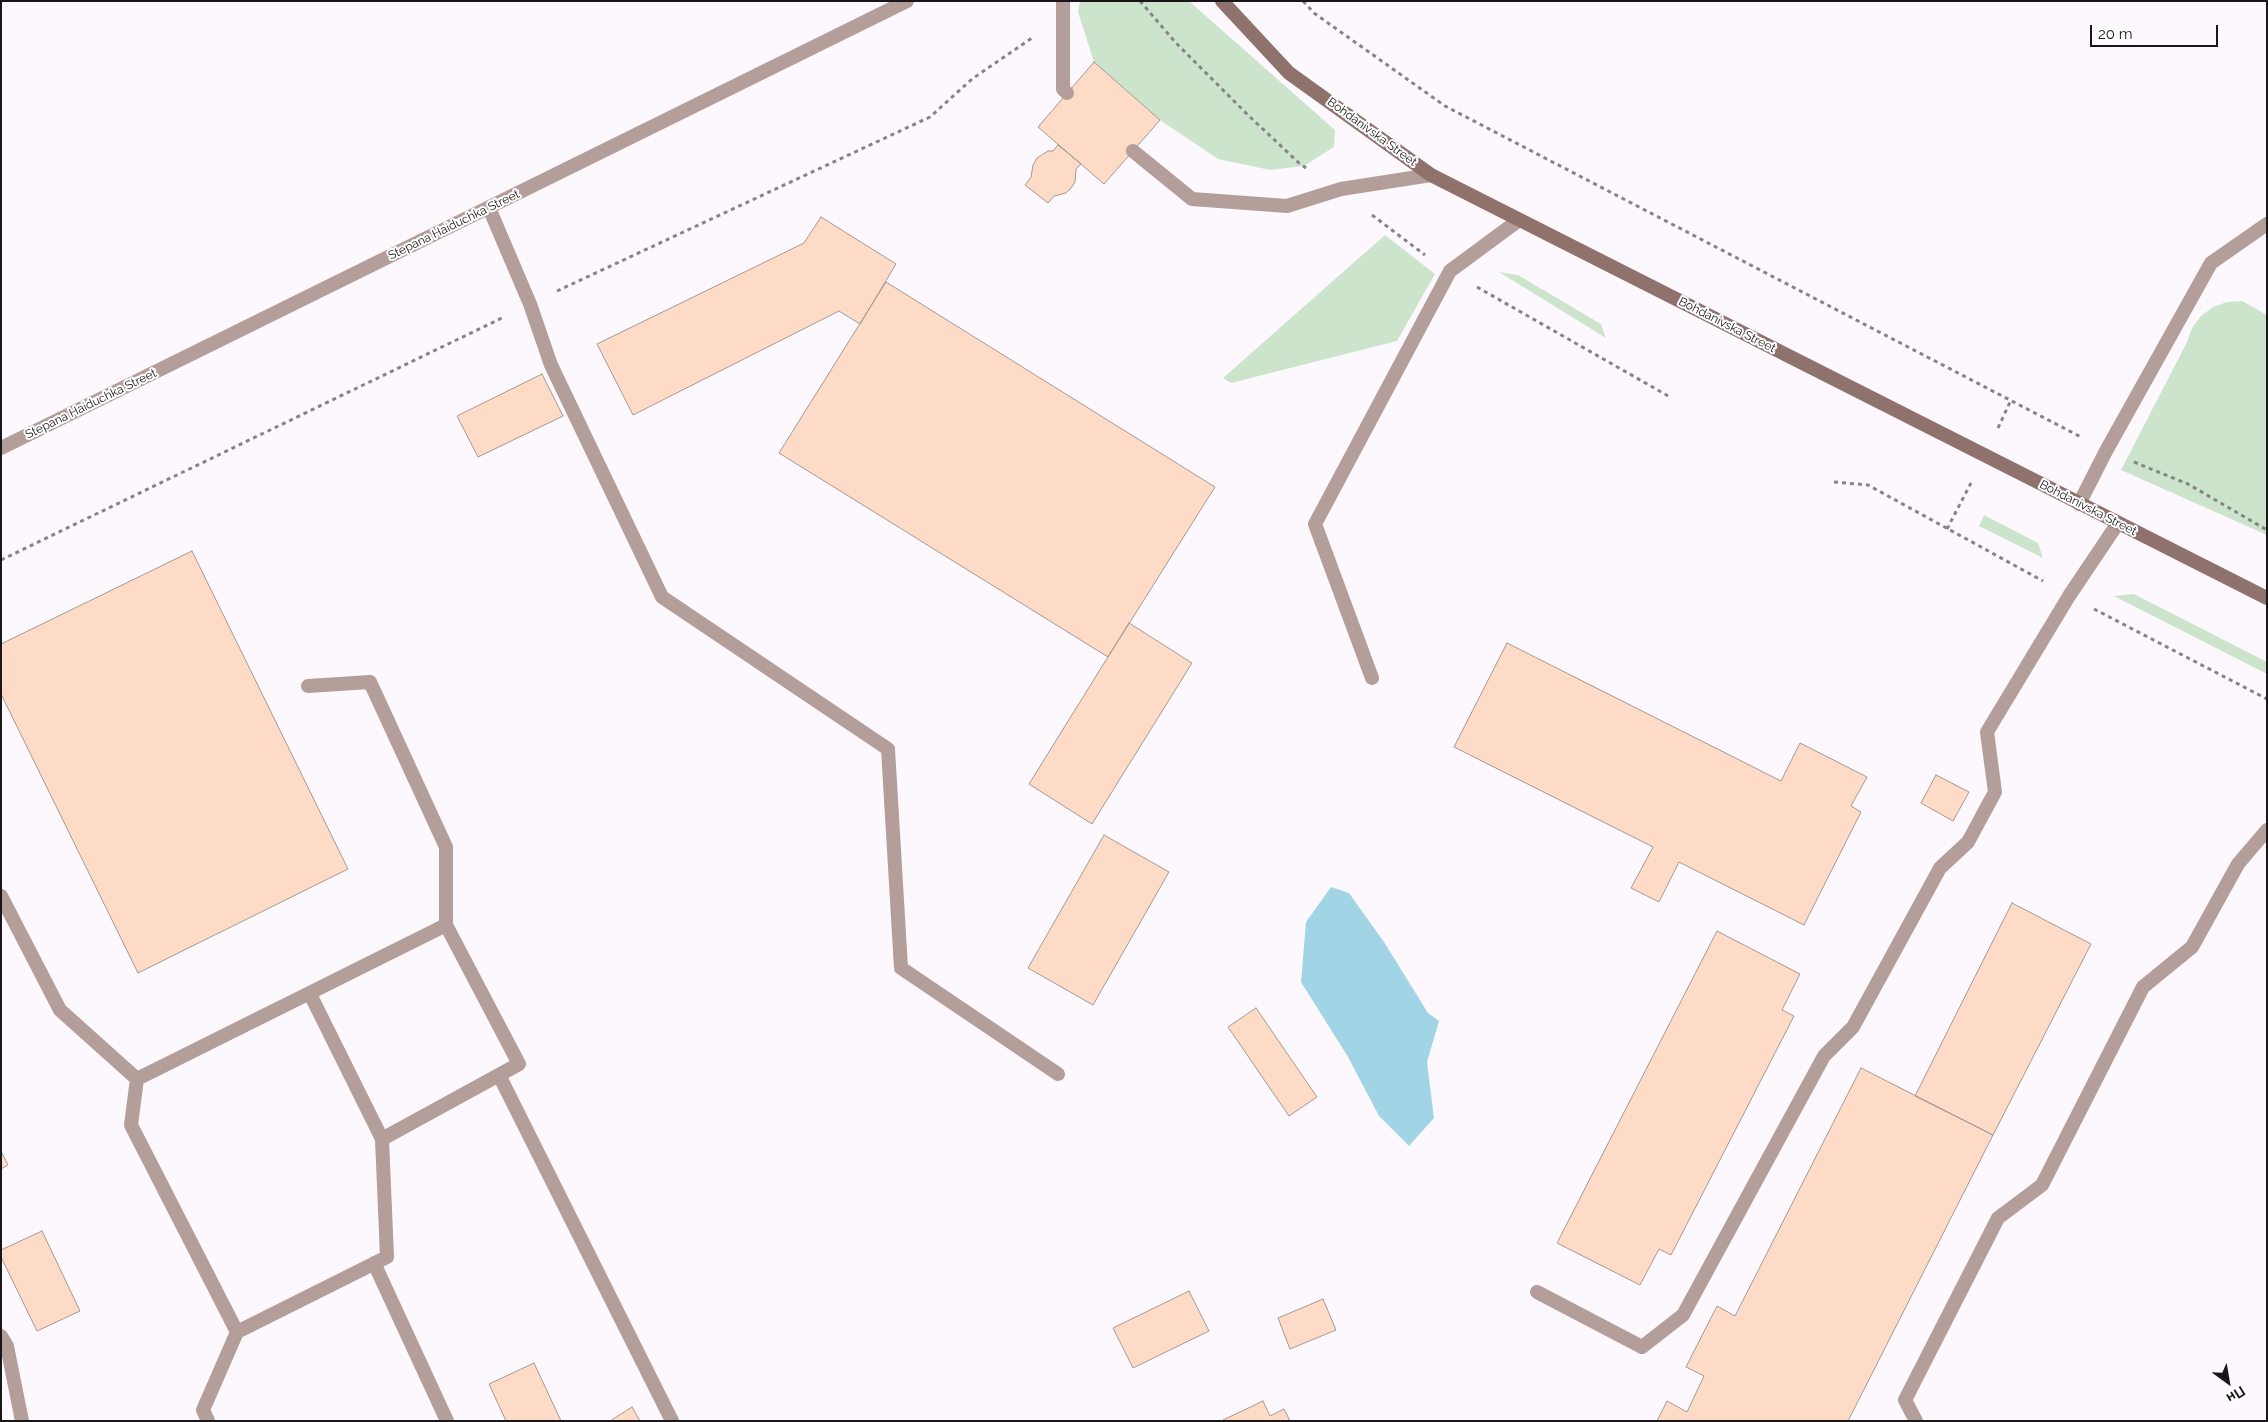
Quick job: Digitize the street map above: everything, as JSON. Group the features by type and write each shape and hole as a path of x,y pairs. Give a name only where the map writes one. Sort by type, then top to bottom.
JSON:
{"main road":[{"name":"Bohdanivska Street","path":"1222,1 1289,73 1431,175 2267,598"}],"street":[{"name":"Stepana Haiduchka Street","path":"1,448 907,1"},
{"path":"1063,1 1063,89 1067,93"},
{"path":"1133,151 1192,199 1288,206 1341,189 1431,175"},
{"path":"489,208 530,304 551,365 662,597 888,748 901,968 1058,1074"},
{"path":"1372,678 1315,524 1450,271 1519,220"},
{"path":"2080,504 2106,451 2211,263 2267,224"},
{"path":"1537,1292 1642,1347 1683,1315 1824,1056 1854,1027 1940,868 1968,842 1995,792 1987,732 2069,596 2118,523"},
{"path":"308,686 370,682 446,847 446,925 519,1064 382,1139"},
{"path":"1916,1421 1904,1400 1998,1218 2042,1185 2143,988 2192,948 2238,864 2267,830"},
{"path":"1,896 60,1010 137,1080"},
{"path":"137,1080 446,925"},
{"path":"208,1421 203,1410 237,1332 387,1257 382,1139 310,994"},
{"path":"499,1075 672,1421"},
{"path":"137,1080 131,1125 237,1332"},
{"path":"374,1263 447,1421"},
{"path":"1,1336 7,1346 22,1421"}],"path":[{"path":"1140,1 1176,44 1298,163"},
{"path":"1303,1 1314,13 1445,106 1777,277 2106,451 2188,484 2267,530"},
{"path":"1377,219 1429,258"},
{"path":"1469,283 1670,397"},
{"path":"1834,482 1868,486 2044,581"},
{"path":"2090,606 2267,699"}],"green space":[{"path":"1080,1 1189,1 1335,130 1334,147 1304,166 1270,170 1218,159 1160,120 1094,62 1078,12"},
{"path":"1385,235 1435,274 1397,341 1231,383 1223,378"},
{"path":"1499,272 1518,275 1601,324 1606,338"},
{"path":"2242,301 2267,315 2267,535 2121,470 2187,342 2192,328 2201,316 2213,307 2227,302"},
{"path":"1984,515 2038,543 2043,558 1979,526"},
{"path":"2134,594 2267,662 2267,674 2114,596"}],"water":[{"path":"1331,887 1349,893 1384,942 1428,1013 1439,1021 1427,1062 1434,1118 1409,1146 1379,1116 1348,1057 1301,982 1306,922"}],"building":[{"path":"1094,62 1160,120 1104,184 1038,127"},
{"path":"1058,145 1081,164 1076,169 1075,182 1071,188 1066,193 1054,196 1048,203 1025,185 1031,177 1033,165 1037,158 1048,151 1053,151"},
{"path":"821,217 896,264 860,324 839,311 633,415 597,344 804,243"},
{"path":"886,282 1215,487 1108,657 779,453"},
{"path":"542,374 563,416 478,457 457,416"},
{"path":"192,551 348,869 138,973 1,694 1,644"},
{"path":"1129,623 1192,663 1092,824 1029,784"},
{"path":"1507,643 1781,781 1800,743 1867,777 1851,806 1861,812 1804,925 1679,862 1659,902 1631,888 1653,847 1454,747"},
{"path":"1936,775 1969,792 1953,821 1921,803"},
{"path":"1104,835 1169,872 1093,1005 1028,968"},
{"path":"2012,903 2091,944 1993,1135 1915,1096"},
{"path":"1717,931 1800,974 1782,1010 1794,1016 1671,1255 1659,1249 1640,1285 1557,1243"},
{"path":"1256,1008 1317,1097 1289,1116 1228,1027"},
{"path":"1861,1068 1993,1135 1848,1421 1657,1421 1667,1401 1687,1412 1704,1376 1686,1367 1717,1306 1735,1316"},
{"path":"1,1151 8,1165 1,1169"},
{"path":"42,1231 80,1311 37,1331 1,1257 1,1250"},
{"path":"1189,1291 1209,1331 1133,1368 1113,1328"},
{"path":"1323,1299 1336,1330 1290,1349 1278,1318"},
{"path":"534,1363 561,1421 506,1421 489,1384"},
{"path":"1263,1401 1270,1416 1284,1409 1290,1421 1221,1421"},
{"path":"632,1407 640,1421 610,1421"}]}
